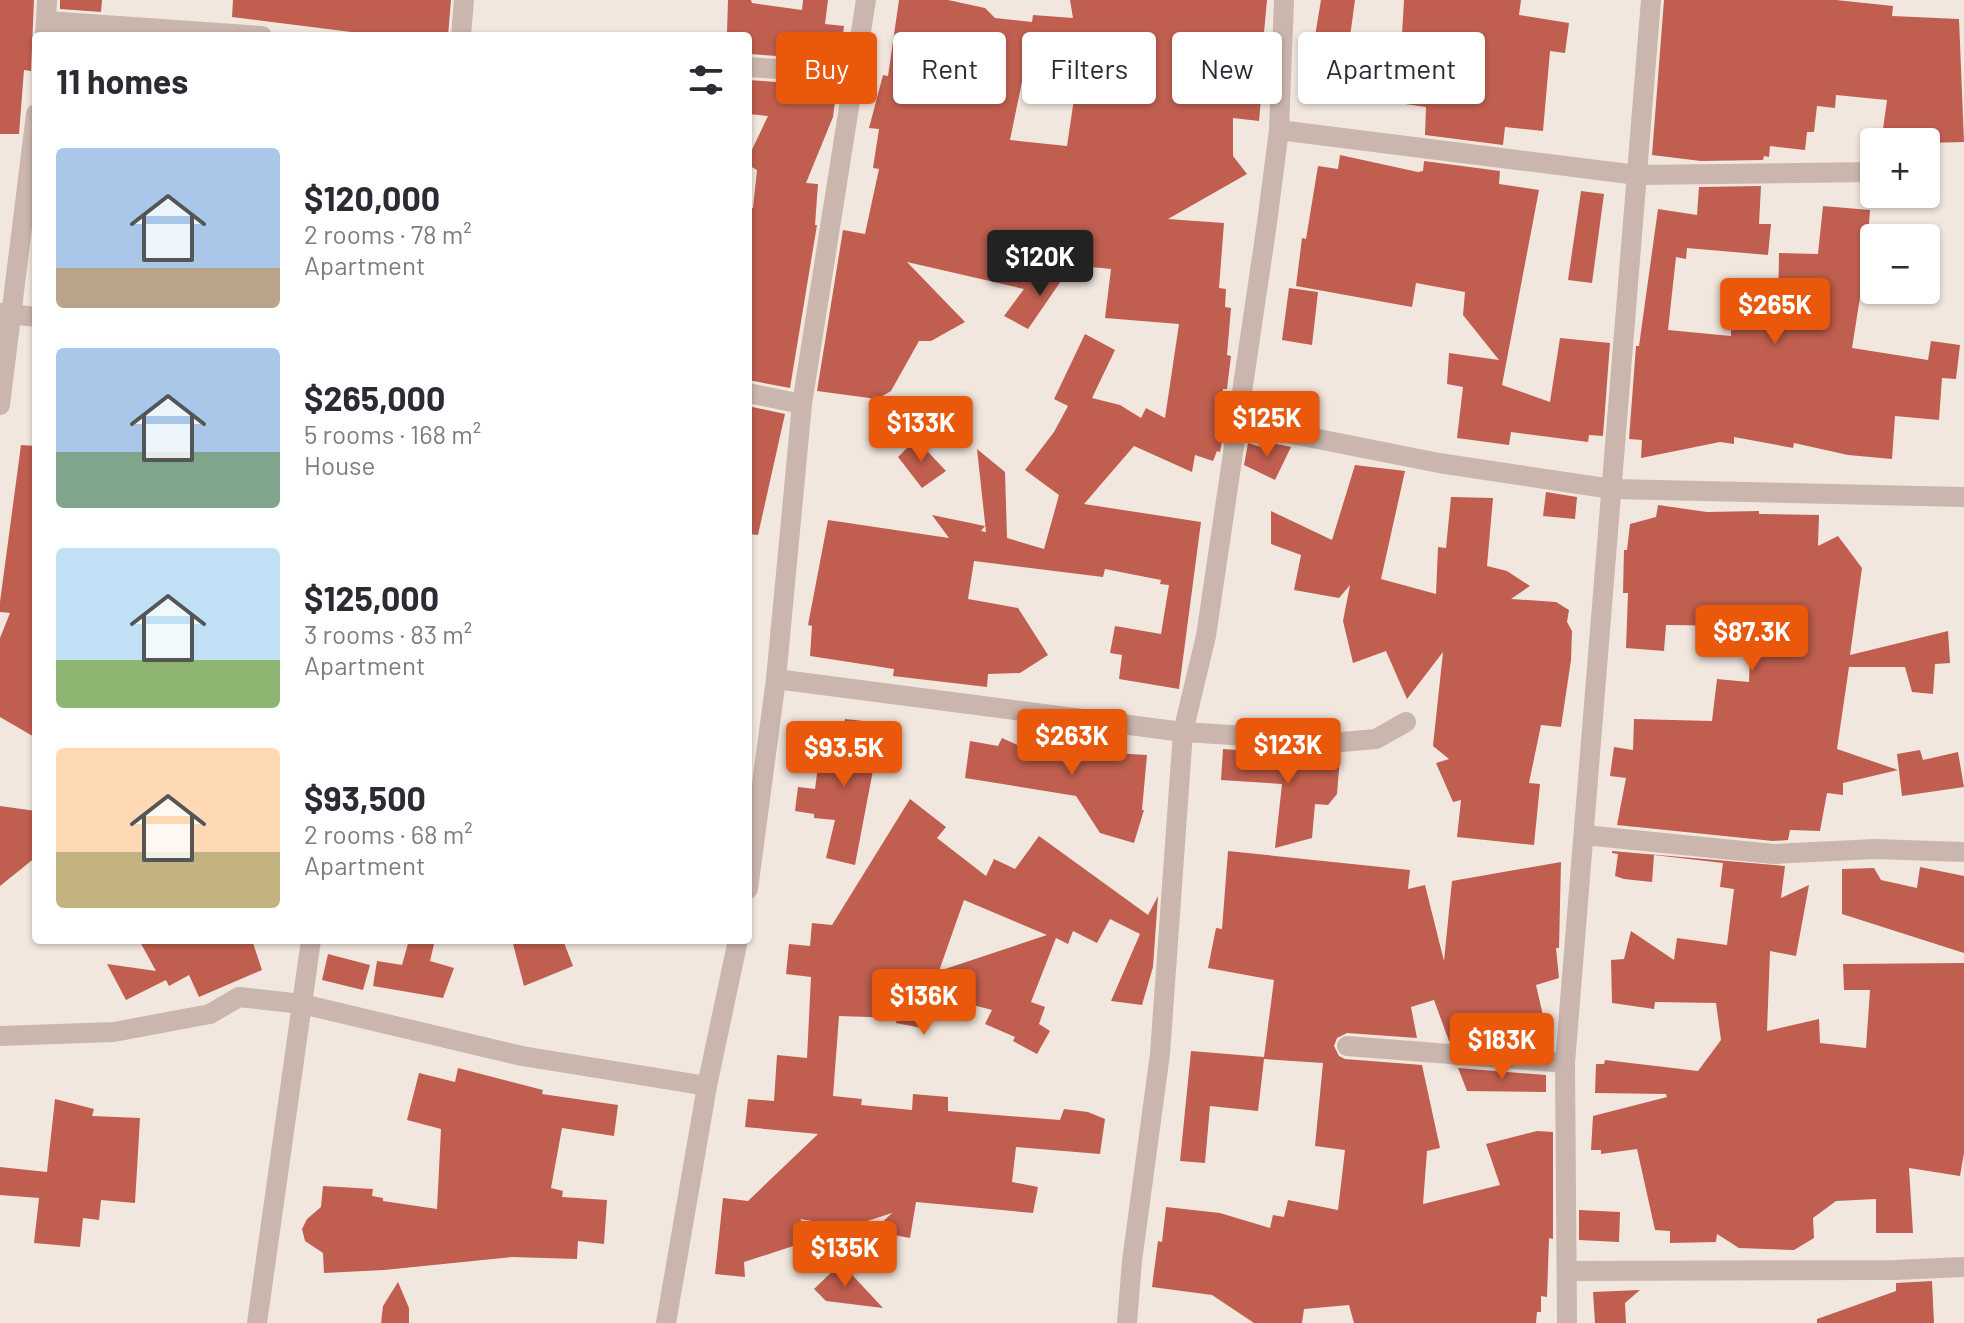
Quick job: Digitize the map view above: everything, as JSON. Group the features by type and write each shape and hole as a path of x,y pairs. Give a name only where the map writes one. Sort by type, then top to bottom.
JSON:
{"street":[{"path":"461,32 464,0"},
{"path":"861,32 866,0"},
{"path":"1127,1323 1132,1261 1160,1054 1183,732 1206,636 1279,130 1284,0"},
{"path":"1567,1323 1565,1063 1651,0"},
{"path":"46,19 211,32"},
{"path":"752,67 776,69"},
{"path":"752,859 776,679 802,404 850,104"},
{"path":"1279,130 1637,175 1860,172"},
{"path":"0,405 6,314 32,141"},
{"path":"6,314 32,317"},
{"path":"752,394 802,404"},
{"path":"1237,423 1439,463 1612,489 1964,497"},
{"path":"776,679 1183,732 1342,742 1376,739 1406,722"},
{"path":"1584,835 1773,854 1875,849 1964,852"},
{"path":"257,1323 310,944"},
{"path":"666,1323 707,1086 737,944"},
{"path":"0,1036 114,1032 210,1014 239,997 302,1004 522,1056 707,1086"},
{"path":"1347,1046 1565,1063"},
{"path":"1567,1271 1964,1267"}],"building":[{"path":"0,0 34,0 31,71 24,70 19,134 0,134"},
{"path":"60,0 102,0 101,12 60,9"},
{"path":"233,0 451,0 448,32 351,32 232,17"},
{"path":"728,0 751,0 752,3 802,10 803,0 828,0 825,24 844,26 843,32 776,32 776,56 752,54 752,32 727,32"},
{"path":"899,0 948,0 985,8 995,18 1032,22 1033,15 1073,18 1070,0 1267,0 1264,32 1172,32 1172,104 1260,104 1259,121 1233,118 1233,156 1247,174 1168,219 1224,223 1219,288 1226,289 1225,307 1231,308 1227,355 1231,356 1217,433 1223,435 1220,452 1217,451 1213,461 1195,455 1192,472 1134,446 1084,504 1201,522 1179,689 1119,679 1122,655 1110,653 1115,626 1161,634 1169,585 1160,584 1161,580 1105,569 1103,577 974,561 968,599 1018,608 1048,655 1020,673 988,674 987,687 893,676 894,669 810,656 812,626 808,625 828,520 949,538 932,515 985,526 981,531 986,532 977,449 1005,472 1007,538 1044,549 1059,495 1025,470 1054,432 1068,406 1054,399 1085,334 1115,350 1092,398 1120,405 1141,418 1146,408 1165,418 1179,324 1105,318 1111,269 1072,265 1028,329 1004,316 1024,289 907,262 965,322 931,341 919,341 891,391 877,399 817,391 843,230 865,234 879,169 873,168 879,129 869,128 883,75 888,76 893,41 893,104 1006,104 1006,32 894,32"},
{"path":"1321,0 1355,0 1351,32 1316,32"},
{"path":"1404,0 1521,0 1519,15 1569,23 1565,53 1550,51 1543,131 1505,127 1503,145 1425,135 1426,107 1405,104 1485,104 1485,32 1402,32"},
{"path":"1664,0 1836,0 1893,6 1892,16 1959,19 1964,142 1940,143 1940,128 1883,128 1887,100 1836,95 1835,108 1817,106 1814,132 1807,132 1805,150 1770,146 1769,157 1764,156 1763,160 1701,161 1652,155"},
{"path":"752,80 776,82 776,104 835,104 833,117 806,183 818,184 817,225 790,388 752,381 752,208 757,170 752,167 752,150 768,116 752,114"},
{"path":"1340,155 1418,172 1423,171 1424,161 1500,171 1499,184 1539,190 1502,385 1550,402 1560,338 1610,343 1603,436 1589,435 1588,442 1511,432 1509,445 1457,438 1463,387 1447,384 1449,353 1499,360 1463,315 1465,292 1416,283 1412,307 1296,286 1302,238 1306,239 1318,166 1338,169"},
{"path":"1761,186 1759,224 1771,224 1768,255 1687,248 1686,259 1676,257 1668,330 1731,336 1731,298 1778,314 1779,253 1818,254 1823,206 1870,210 1869,224 1860,224 1860,297 1852,348 1928,360 1931,341 1960,345 1956,379 1942,378 1939,420 1895,416 1892,459 1848,455 1794,443 1793,448 1734,437 1734,444 1720,442 1641,458 1642,440 1629,439 1636,346 1639,346 1658,209 1697,215 1699,187"},
{"path":"1581,191 1604,194 1592,283 1568,280"},
{"path":"1289,288 1318,292 1312,345 1282,340"},
{"path":"752,407 785,414 758,535 752,534"},
{"path":"916,439 946,471 922,488 898,457"},
{"path":"1267,442 1291,447 1275,480 1244,465 1248,443 1264,448"},
{"path":"21,445 32,446 32,736 0,717 0,638 10,613 0,612"},
{"path":"1355,465 1405,471 1381,579 1436,594 1438,547 1446,548 1451,497 1493,498 1487,566 1507,571 1530,586 1511,599 1556,602 1569,610 1567,622 1572,631 1571,660 1561,727 1541,725 1529,783 1540,784 1534,845 1457,837 1461,800 1453,802 1436,763 1449,759 1433,746 1443,652 1407,699 1386,651 1353,663 1343,621 1350,585 1339,598 1294,590 1301,555 1271,544 1271,511 1332,540"},
{"path":"1546,492 1577,497 1575,519 1543,516"},
{"path":"1658,505 1707,512 1819,515 1818,546 1838,536 1862,568 1850,655 1948,631 1950,663 1935,664 1933,694 1912,692 1905,667 1849,667 1837,749 1898,770 1843,783 1843,795 1827,793 1820,831 1790,830 1788,840 1773,841 1617,825 1626,778 1610,776 1614,747 1633,750 1634,719 1712,721 1717,679 1749,682 1751,626 1666,625 1664,651 1626,648 1628,593 1623,593 1624,550 1627,550 1630,524 1656,517"},
{"path":"845,719 882,723 855,865 826,858 835,820 814,818 814,814 795,811 798,787 815,789 819,759 838,762"},
{"path":"1080,732 1111,736 1115,740 1114,753 1147,755 1144,810 1134,843 1100,833 1076,796 965,778 970,741 998,746 1002,738 1026,749 1027,741 1077,749"},
{"path":"1223,749 1340,758 1337,794 1328,805 1315,804 1312,838 1275,848 1282,784 1221,780"},
{"path":"1920,750 1923,760 1958,752 1964,787 1902,796 1897,754"},
{"path":"910,799 946,827 937,838 986,876 994,859 1015,869 1039,836 1148,915 1158,896 1153,967 1142,1005 1111,1001 1140,934 1110,919 1097,943 1073,931 1068,944 1056,938 1031,1002 1045,1007 1039,1024 1050,1031 1037,1054 1013,1041 1015,1037 985,1024 992,1010 927,993 922,1028 896,1023 897,1018 839,1016 833,1096 862,1099 861,1105 912,1110 913,1094 948,1097 948,1111 1060,1120 1064,1109 1088,1112 1105,1119 1100,1154 1016,1147 1012,1182 1038,1187 1033,1213 916,1202 910,1238 873,1231 892,1213 849,1227 800,1219 818,1238 744,1262 745,1277 715,1274 723,1198 748,1201 818,1134 745,1127 748,1099 774,1101 777,1055 807,1058 811,977 786,974 789,944 810,946 812,923 832,925","holes":["964,900 1047,935 939,971"]},
{"path":"0,806 32,810 32,860 0,886"},
{"path":"1228,851 1410,870 1408,889 1425,885 1444,961 1452,881 1561,862 1559,948 1556,948 1559,978 1536,985 1545,1024 1473,1043 1449,1041 1434,1000 1411,1007 1417,1038 1347,1033 1337,1038 1334,1046 1339,1056 1345,1059 1422,1065 1440,1148 1427,1151 1423,1204 1500,1185 1486,1144 1537,1131 1553,1132 1553,1239 1549,1238 1547,1297 1541,1296 1541,1312 1537,1312 1536,1323 1354,1323 1349,1305 1304,1309 1302,1323 1254,1323 1212,1295 1152,1287 1166,1207 1220,1213 1270,1228 1273,1215 1284,1217 1288,1200 1338,1210 1345,1150 1315,1146 1323,1063 1264,1059 1258,1111 1210,1106 1205,1163 1180,1161 1191,1051 1264,1057 1274,980 1208,968 1216,928 1222,929"},
{"path":"1612,851 1785,866 1781,898 1809,885 1796,956 1770,951 1767,1031 1819,1019 1820,1043 1866,1048 1870,990 1844,990 1843,964 1964,963 1964,1153 1960,1176 1909,1168 1913,1233 1876,1233 1876,1199 1836,1201 1813,1218 1814,1238 1794,1250 1739,1248 1717,1234 1716,1242 1670,1243 1670,1231 1655,1230 1637,1149 1601,1154 1601,1150 1591,1150 1593,1116 1667,1097 1666,1094 1595,1093 1596,1064 1604,1064 1605,1060 1698,1071 1721,1040 1716,1003 1655,1002 1654,1009 1612,1003 1611,960 1624,959 1631,931 1674,960 1677,938 1727,945 1734,889 1720,887 1723,863 1654,855 1652,882 1624,879 1615,876 1618,854"},
{"path":"1920,867 1964,876 1964,953 1842,914 1842,869 1874,868 1881,880 1917,888"},
{"path":"141,944 253,944 262,970 199,997 189,975 169,986 166,980 126,1000 107,964 156,971"},
{"path":"408,944 434,944 430,961 454,968 443,998 373,986 377,961 402,965"},
{"path":"513,944 565,944 573,966 524,986"},
{"path":"328,954 370,965 363,990 322,980"},
{"path":"458,1068 543,1090 542,1094 618,1105 614,1136 562,1128 551,1188 563,1191 562,1197 607,1200 604,1244 578,1241 577,1259 512,1257 324,1273 323,1253 305,1241 302,1229 307,1219 321,1207 323,1186 373,1189 372,1196 383,1198 383,1201 437,1209 441,1129 407,1120 419,1073 455,1082"},
{"path":"1458,1068 1546,1075 1546,1092 1467,1091"},
{"path":"55,1099 94,1109 92,1116 140,1118 135,1203 101,1200 99,1220 83,1218 80,1247 34,1243 39,1198 0,1195 0,1167 47,1172"},
{"path":"1579,1210 1620,1212 1619,1242 1579,1240"},
{"path":"841,1263 883,1308 826,1301 814,1289"},
{"path":"1932,1281 1934,1323 1817,1323 1817,1319 1896,1291 1896,1283"},
{"path":"398,1282 409,1308 409,1323 381,1323 383,1306"},
{"path":"1640,1290 1625,1303 1626,1323 1595,1323 1593,1292"}]}
